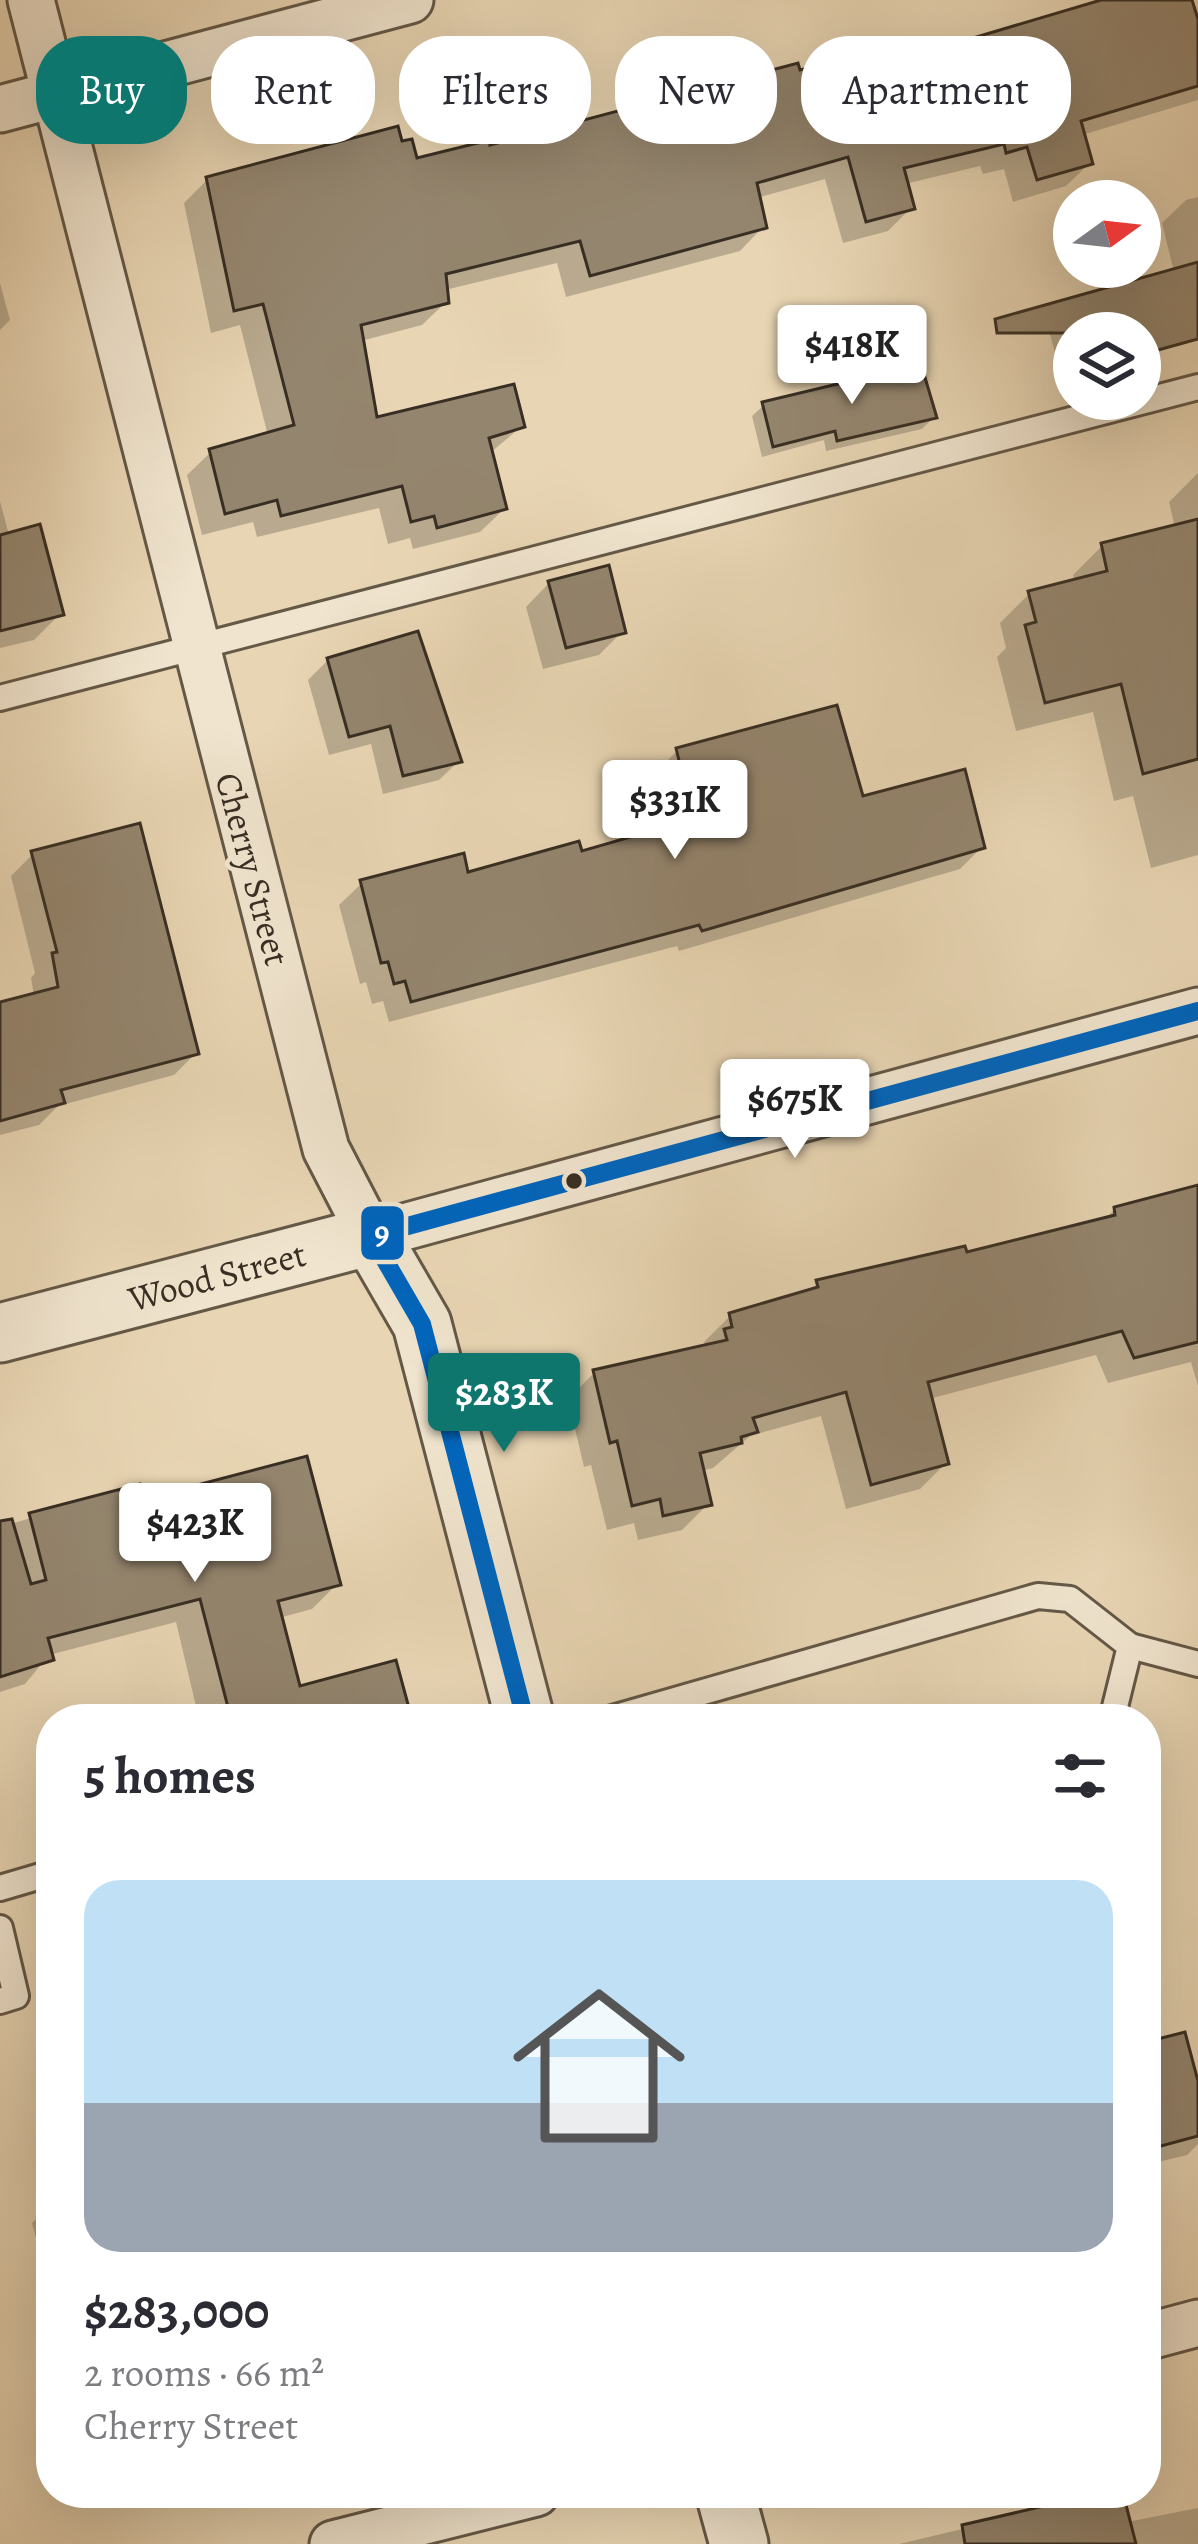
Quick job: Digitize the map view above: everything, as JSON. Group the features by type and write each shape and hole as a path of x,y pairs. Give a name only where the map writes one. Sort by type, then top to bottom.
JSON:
{"street":[{"name":"Cherry Street","path":"31,0 40,36"},
{"path":"187,59 410,0"},
{"path":"0,109 36,99"},
{"name":"Cherry Street","path":"68,144 326,1149 422,1324 521,1704"},
{"name":"Wood Street","path":"0,1333 1198,1011"},
{"path":"1161,2333 1198,2324"},
{"path":"333,2544 476,2508"},
{"path":"729,2508 739,2544"}],"lane":[{"path":"0,698 1198,387"},
{"path":"661,1704 1038,1596 1070,1599 1130,1646 1198,1664"},
{"path":"1116,1704 1130,1646"},
{"path":"0,1888 36,1878"},
{"path":"0,1928 16,1996 0,2001"}],"building":[{"path":"1101,0 1192,0 1198,19 1198,86 1081,121 1093,164 1037,180 1027,147 1006,153 1004,144 1071,144 1071,36 980,36"},
{"path":"798,63 801,144 1004,144 904,168 915,209 866,222 848,157 757,183 767,228 590,276 580,241 446,274 449,303 361,325 377,417 514,384 525,427 489,438 507,509 437,528 434,516 411,522 402,486 281,516 277,500 225,514 209,449 294,425 263,304 234,311 206,177 330,144 375,144 375,132 398,126 399,144 413,144 417,158 474,144 591,144 591,118 615,112 615,144 777,144 777,69"},
{"path":"1198,262 1198,339 1161,349 1161,312 1053,312 1053,333 997,333 995,319 1105,288 1161,288 1161,272"},
{"path":"921,364 937,418 837,441 835,431 773,447 762,402"},
{"path":"1198,519 1198,759 1143,774 1121,684 1045,703 1025,625 1036,622 1028,591 1107,571 1101,543"},
{"path":"40,524 64,615 0,631 0,535"},
{"path":"609,565 626,633 566,648 548,581"},
{"path":"418,631 462,762 403,776 390,726 349,737 327,658"},
{"path":"837,705 863,796 965,769 985,848 702,931 699,925 411,1002 405,981 394,984 388,962 381,963 360,880 464,853 468,872 579,841 582,851 693,819 676,748"},
{"path":"140,823 199,1054 61,1090 65,1103 0,1121 0,1002 58,987 52,953 57,952 31,851"},
{"path":"1198,1185 1198,1342 1134,1358 1122,1331 928,1382 949,1464 871,1485 846,1392 753,1418 758,1432 741,1437 742,1443 700,1453 712,1505 663,1516 660,1499 632,1506 617,1441 610,1443 593,1370 727,1340 724,1329 732,1327 729,1313 818,1287 816,1280 965,1246 967,1252 1115,1215 1114,1207"},
{"path":"307,1456 341,1585 278,1601 300,1686 396,1660 408,1704 227,1704 200,1599 48,1638 54,1660 0,1677 0,1521 12,1519 31,1584 46,1580 29,1513 140,1484 144,1499"},
{"path":"1185,2032 1198,2081 1198,2136 1161,2146 1161,2038"},
{"path":"1036,2508 1127,2508 1136,2544 965,2544 962,2525"}],"transit line":[{"name":"9","path":"521,1704 422,1324 371,1236 1198,1011"}]}
